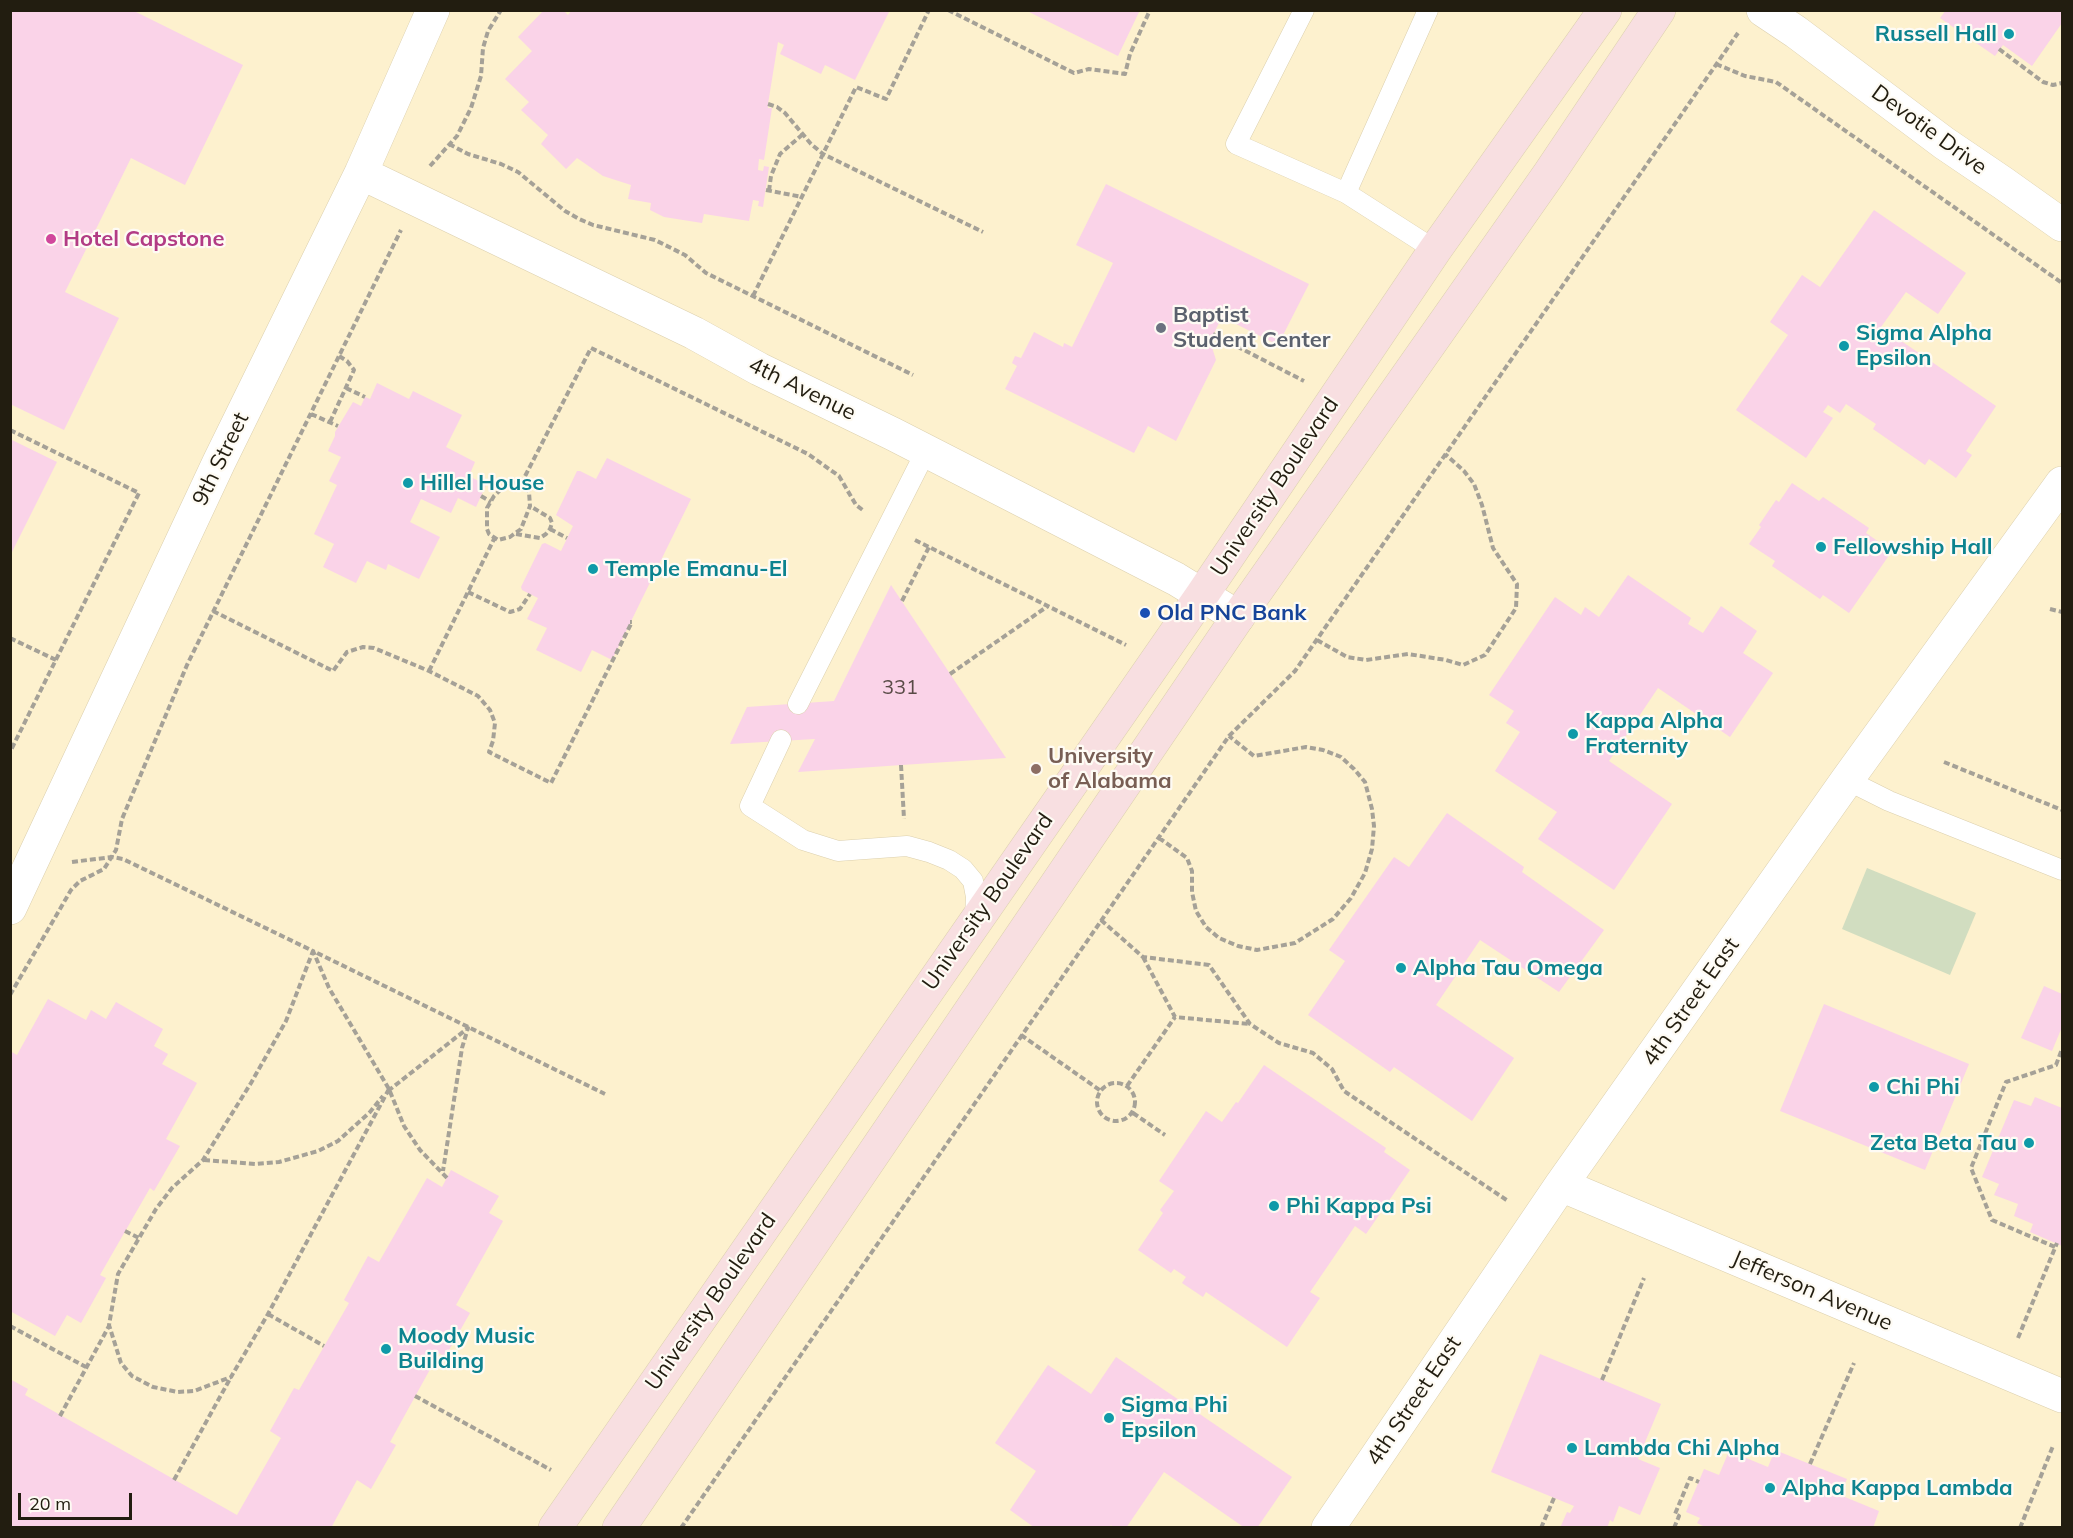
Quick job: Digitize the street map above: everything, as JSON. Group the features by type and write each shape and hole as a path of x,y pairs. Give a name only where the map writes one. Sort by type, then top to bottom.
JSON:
{"main road":[{"name":"University Boulevard","path":"555,1527 1202,595 1435,250 1605,10"},
{"name":"University Boulevard","path":"619,1527 1238,617 1662,11"}],"street":[{"name":"9th Street","path":"10,908 219,462 361,173 433,10"},
{"name":"Devotie Drive","path":"1752,19 1790,21 1944,143 2062,225"},
{"name":"4th Avenue","path":"361,173 694,333 759,369 926,450 1176,579 1238,617"},
{"name":"4th Street East","path":"1328,1527 1561,1185 1847,780 2062,483"},
{"name":"Jefferson Avenue","path":"1561,1185 2062,1396"}],"lane":[{"path":"1304,10 1236,144 1346,193 1435,250"},
{"path":"1346,193 1428,10"},
{"path":"798,704 926,450"},
{"path":"781,740 750,806 803,840 838,851 907,846 949,860 963,869 973,881 976,897 975,921"},
{"path":"1847,780 1889,801 2062,870"}],"path":[{"path":"10,995 71,890 104,868 116,850 122,819 187,665 416,200 431,165 464,124 478,90 483,48 488,31 501,10"},
{"path":"753,296 856,87 886,99 929,10"},
{"path":"948,10 1074,73 1089,69 1125,74 1130,54 1150,10"},
{"path":"681,1527 1229,736 1295,672 1716,64 1752,19"},
{"path":"1999,49 2043,82 2053,85 2062,82"},
{"path":"1716,64 1745,76 1776,82 2062,284"},
{"path":"768,104 785,113 823,154 983,231"},
{"path":"802,197 768,190 780,154 803,134"},
{"path":"449,144 468,154 518,172 565,211 579,219 593,225 655,240 685,255 706,273 913,375"},
{"path":"1213,334 1312,386"},
{"path":"521,484 591,348 808,454 838,476 856,505 888,526 1129,647"},
{"path":"330,422 354,370 347,361 339,356"},
{"path":"346,388 365,397"},
{"path":"310,414 338,426"},
{"path":"10,430 139,493 56,660 58,661 10,753"},
{"path":"1317,640 1347,657 1366,660 1408,654 1463,665 1485,654 1516,608 1517,584 1493,548 1474,484 1464,471 1445,454"},
{"path":"514,482 521,484 530,492 531,506 526,522 516,534 504,540 494,539 487,529 488,508 504,485 514,482"},
{"path":"481,496 491,502"},
{"path":"516,534 540,538 550,529 552,524 550,518 531,506"},
{"path":"550,529 567,537"},
{"path":"429,671 494,539"},
{"path":"902,601 929,547"},
{"path":"468,592 510,612 520,609 530,594"},
{"path":"950,674 1048,606"},
{"path":"2050,609 2062,612"},
{"path":"213,611 333,671 347,652 363,647 384,651 429,671 482,699 495,723 489,752 551,783 632,622 630,622"},
{"path":"10,638 56,660"},
{"path":"1159,838 1187,858 1192,871 1192,892 1196,911 1206,927 1219,938 1238,946 1257,950 1295,943 1333,918 1351,898 1365,873 1372,849 1374,826 1365,782 1341,757 1323,750 1306,747 1254,756 1229,736"},
{"path":"1944,762 2062,810"},
{"path":"33,861 47,866 112,857 123,859 605,1094"},
{"path":"1101,920 1143,957 1175,1017"},
{"path":"313,951 329,988 389,1089 404,1126 420,1150 447,1178"},
{"path":"60,1416 109,1325 118,1274 156,1209 172,1188 203,1160 286,1022 313,951"},
{"path":"1143,957 1209,965 1250,1024 1279,1043 1313,1053 1332,1069 1344,1091 1516,1207"},
{"path":"1175,1017 1250,1024"},
{"path":"1127,1086 1175,1017"},
{"path":"203,1160 256,1164 279,1162 318,1151 338,1141 370,1112 389,1089 468,1028"},
{"path":"443,1172 462,1048 468,1028"},
{"path":"1022,1035 1101,1090"},
{"path":"2004,1372 2056,1245 1992,1220 1971,1168 2006,1082 2056,1065 2062,1049"},
{"path":"1110,1083 1122,1083 1127,1086 1135,1096 1135,1108 1128,1118 1117,1122 1104,1118 1098,1108 1098,1096 1101,1090 1110,1083"},
{"path":"174,1480 268,1314 389,1089"},
{"path":"1132,1113 1165,1135"},
{"path":"125,1230 139,1238"},
{"path":"1602,1380 1644,1278"},
{"path":"268,1314 324,1346"},
{"path":"109,1325 121,1363 132,1376 153,1387 165,1391 194,1391 231,1377"},
{"path":"10,1326 86,1367"},
{"path":"1810,1464 1854,1363"},
{"path":"415,1396 559,1475"},
{"path":"2020,1527 2053,1446"},
{"path":"1674,1527 1679,1516 1675,1514 1690,1478 1699,1482"},
{"path":"1541,1527 1554,1498"}],"shaded area":[{"name":"University of Alabama","path":"11,11 2062,11 2062,1527 11,1527"}],"green space":[{"path":"1867,868 1976,913 1950,975 1842,929"}],"building":[{"name":"Hotel Capstone","path":"10,10 132,10 243,65 185,185 131,158 65,292 119,318 64,430 10,404"},
{"path":"544,10 563,10 568,15 572,10 890,10 855,80 825,65 821,74 780,54 784,45 778,42 768,104 768,108 772,108 764,160 759,159 758,170 763,171 764,166 769,167 763,207 758,206 759,201 753,200 749,221 704,214 702,223 664,217 650,210 651,203 628,199 631,185 603,176 577,158 566,169 541,144 548,135 521,110 529,102 505,79 532,51 518,37"},
{"path":"1025,10 1140,10 1118,56"},
{"name":"Russell Hall","path":"1946,10 2062,10 2062,23 2032,66 2003,45 1995,56 1940,18"},
{"path":"1106,184 1309,284 1278,345 1222,317 1210,341 1216,360 1176,441 1148,426 1134,453 1005,389 1017,366 1012,363 1015,356 1021,358 1034,332 1063,347 1064,343 1072,347 1113,263 1076,245"},
{"name":"Sigma Alpha Epsilon","path":"1874,210 1966,273 1938,314 1906,292 1881,327 1996,406 1966,451 1972,455 1956,478 1929,459 1925,465 1873,429 1876,424 1846,404 1840,413 1828,405 1823,412 1833,418 1806,458 1736,410 1788,335 1770,322 1802,275 1820,287"},
{"name":"Hillel House","path":"377,383 409,399 413,391 462,415 446,447 475,462 469,476 486,485 476,507 458,498 451,513 421,499 410,522 440,537 419,579 388,564 386,570 367,561 356,583 323,567 334,544 314,534 337,485 329,481 341,457 328,451 335,432 353,402 361,406 365,397 370,399"},
{"path":"10,439 57,462 10,556"},
{"name":"Temple Emanu-El","path":"607,458 691,499 612,660 592,650 581,672 536,650 547,628 527,619 538,598 522,590 521,587 542,544 545,543 561,551 573,526 556,515 577,471 596,479"},
{"name":"Fellowship Hall","path":"1792,483 1819,501 1823,497 1869,528 1866,533 1892,551 1849,613 1823,595 1820,599 1772,566 1775,561 1749,544 1776,500 1779,502"},
{"name":"Kappa Alpha Fraternity","path":"1628,575 1691,618 1688,624 1703,633 1721,606 1757,631 1743,653 1773,673 1730,737 1658,688 1609,761 1672,804 1614,890 1538,839 1557,812 1495,771 1520,732 1506,723 1514,711 1489,695 1555,597 1581,615 1585,607 1599,617"},
{"path":"891,585 1006,758 798,772 815,739 730,744 747,707 834,701"},
{"name":"Alpha Tau Omega","path":"1447,813 1524,867 1522,872 1604,930 1559,992 1480,940 1436,1005 1514,1058 1472,1121 1394,1067 1390,1072 1308,1015 1345,961 1329,950 1394,857 1409,867"},
{"path":"2044,986 2062,994 2062,1027 2052,1051 2021,1038"},
{"path":"48,999 86,1020 91,1010 106,1019 116,1002 163,1029 154,1046 168,1054 162,1064 197,1083 166,1139 180,1146 154,1191 150,1188 100,1275 106,1278 81,1323 67,1315 55,1336 10,1311 10,1051 17,1055"},
{"name":"Chi Phi","path":"1824,1004 1969,1064 1925,1170 1780,1111"},
{"name":"Phi Kappa Psi","path":"1264,1065 1386,1148 1384,1152 1410,1170 1366,1234 1355,1226 1310,1292 1320,1298 1287,1347 1206,1292 1203,1297 1182,1283 1186,1277 1174,1269 1171,1273 1138,1250 1163,1213 1160,1210 1174,1191 1159,1181 1206,1111 1222,1122"},
{"name":"Zeta Beta Tau","path":"2035,1097 2062,1108 2062,1246 2030,1232 2033,1224 2014,1216 2018,1204 1994,1195 1999,1184 1982,1177 2014,1100 2031,1106"},
{"name":"Moody Music Building","path":"451,1170 499,1196 489,1213 503,1221 456,1305 470,1313 445,1357 439,1353 390,1442 396,1445 371,1489 357,1480 331,1528 10,1528 10,1379 28,1389 25,1395 237,1515 281,1438 270,1431 294,1388 299,1390 349,1303 344,1300 368,1256 379,1262 427,1178 442,1187"},
{"name":"Lambda Chi Alpha","path":"1540,1354 1661,1404 1638,1459 1660,1468 1640,1515 1619,1506 1613,1522 1610,1520 1607,1528 1560,1528 1567,1512 1570,1513 1574,1506 1491,1472"},
{"name":"Sigma Phi Epsilon","path":"1116,1357 1292,1477 1257,1528 1245,1528 1164,1472 1126,1528 1114,1528 1111,1525 1109,1528 1035,1528 1010,1510 1036,1471 995,1443 1048,1365 1091,1394"},
{"name":"Alpha Kappa Lambda","path":"1775,1450 1847,1479 1840,1495 1879,1511 1873,1528 1707,1528 1697,1523 1700,1518 1686,1512 1704,1469 1719,1475 1729,1451 1768,1467"}],"place":[{"name":"Russell Hall","path":"2009,34"},
{"name":"Hotel Capstone","path":"51,239"},
{"name":"Baptist Student Center","path":"1161,328"},
{"name":"Sigma Alpha Epsilon","path":"1844,346"},
{"name":"Hillel House","path":"408,483"},
{"name":"Fellowship Hall","path":"1821,547"},
{"name":"Temple Emanu-El","path":"593,569"},
{"name":"Old PNC Bank","path":"1145,613"},
{"name":"Kappa Alpha Fraternity","path":"1573,734"},
{"name":"University of Alabama","path":"1036,769"},
{"name":"Alpha Tau Omega","path":"1401,968"},
{"name":"Chi Phi","path":"1874,1087"},
{"name":"Zeta Beta Tau","path":"2029,1143"},
{"name":"Phi Kappa Psi","path":"1274,1206"},
{"name":"Moody Music Building","path":"386,1349"},
{"name":"Sigma Phi Epsilon","path":"1109,1418"},
{"name":"Lambda Chi Alpha","path":"1572,1448"},
{"name":"Alpha Kappa Lambda","path":"1770,1488"}]}
